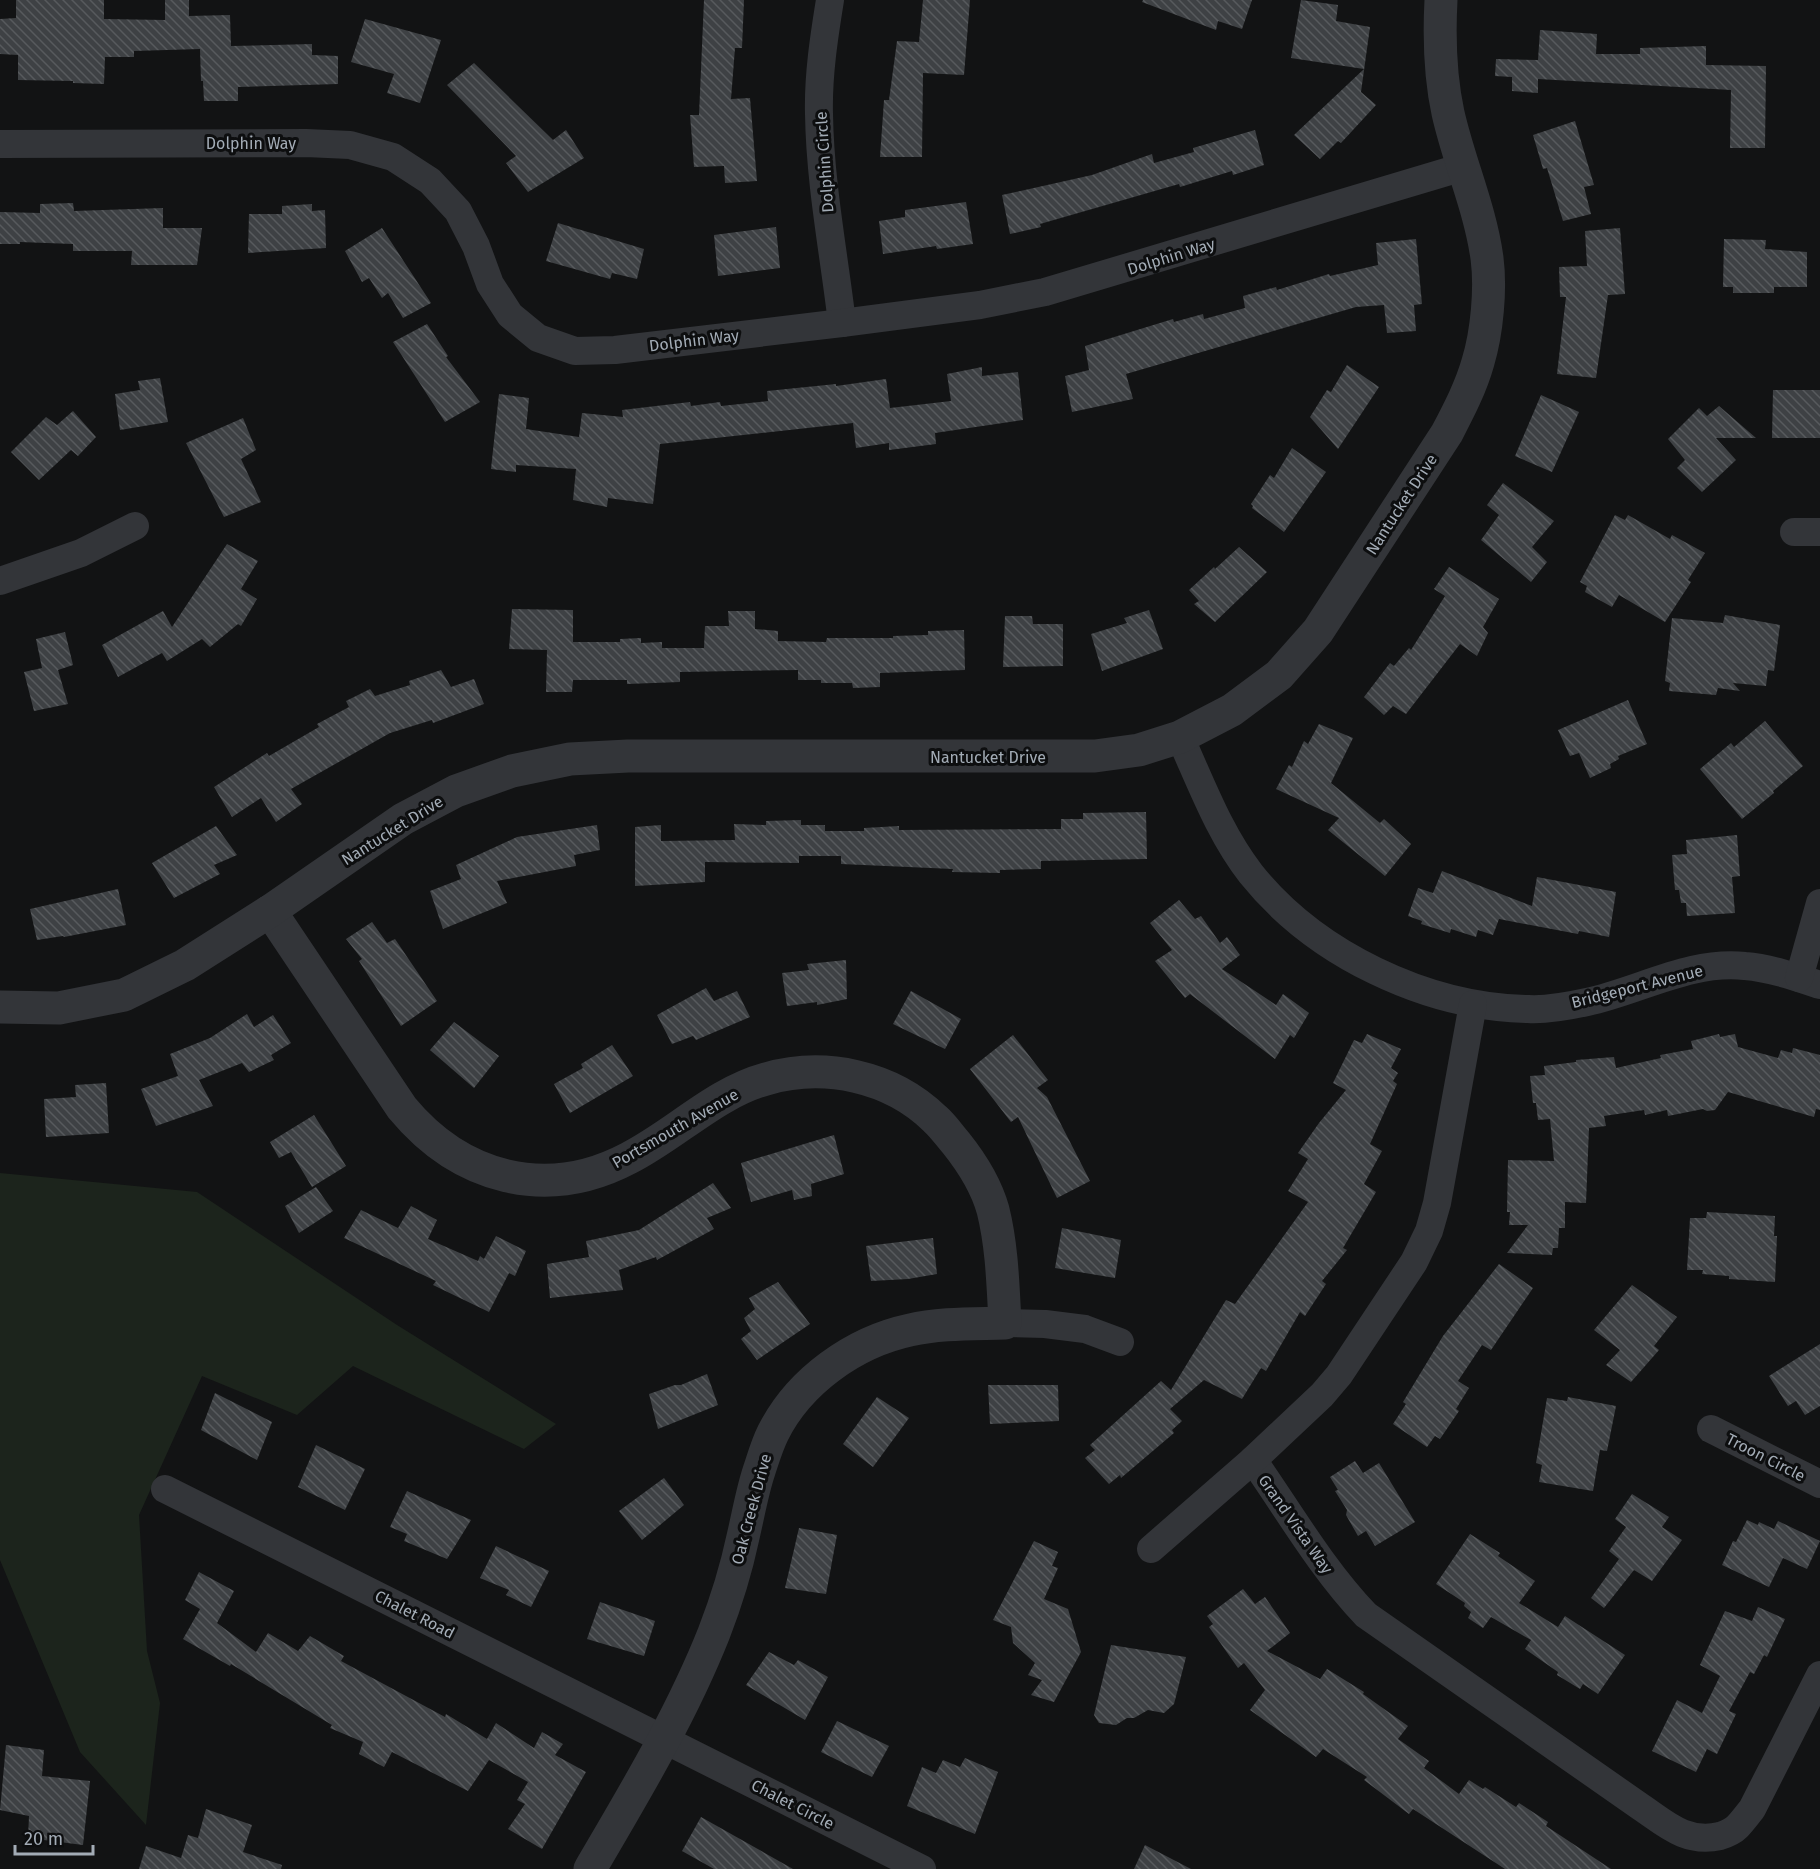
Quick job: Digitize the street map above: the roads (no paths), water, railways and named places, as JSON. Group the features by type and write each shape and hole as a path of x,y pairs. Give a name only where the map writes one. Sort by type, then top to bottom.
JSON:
{"street":[{"name":"Dolphin Circle","path":"830,0 824,43 819,113 824,186 842,323"},
{"name":"Nantucket Drive","path":"0,1007 59,1008 124,995 185,965 270,911 403,819 456,791 512,771 570,759 628,756 1095,756 1138,750 1180,737 1232,710 1280,675 1318,631 1447,433 1465,398 1479,362 1487,301 1487,260 1477,210 1448,114 1442,78 1439,35 1441,0"},
{"name":"Dolphin Way","path":"0,144 350,144 393,157 430,181 458,211 476,246 490,284 510,315 538,338 575,351 615,350 842,323 980,305 1045,292 1463,167"},
{"path":"0,581 81,553 135,526"},
{"name":"Bridgeport Avenue","path":"1180,737 1220,825 1251,873 1295,919 1349,957 1410,986 1473,1004 1530,1010 1587,1002 1701,968 1745,966 1810,981"},
{"path":"1810,981 1820,903"},
{"name":"Portsmouth Avenue","path":"270,911 402,1108 419,1128 465,1162 497,1174 530,1180 564,1179 598,1172 630,1158 723,1097 766,1079 812,1070 857,1076 898,1092 935,1118 965,1154 981,1180 992,1209 999,1240 1005,1323"},
{"name":"Grand Vista Way","path":"1473,1004 1437,1203 1429,1231 1414,1262 1339,1375 1322,1395 1253,1461 1329,1571 1366,1615 1678,1832 1692,1838 1710,1838 1726,1834 1736,1828 1752,1809 1820,1675"},
{"name":"Oak Creek Drive","path":"590,1869 680,1712 715,1632 731,1582 758,1473 773,1433 796,1398 829,1367 867,1344 910,1330 957,1324 1045,1324 1084,1329 1120,1342"},
{"name":"Troon Circle","path":"1711,1429 1820,1484"},
{"path":"1151,1549 1253,1461"},
{"name":"Chalet Road","path":"165,1489 664,1740"},
{"name":"Chalet Circle","path":"664,1740 922,1869"}]}
